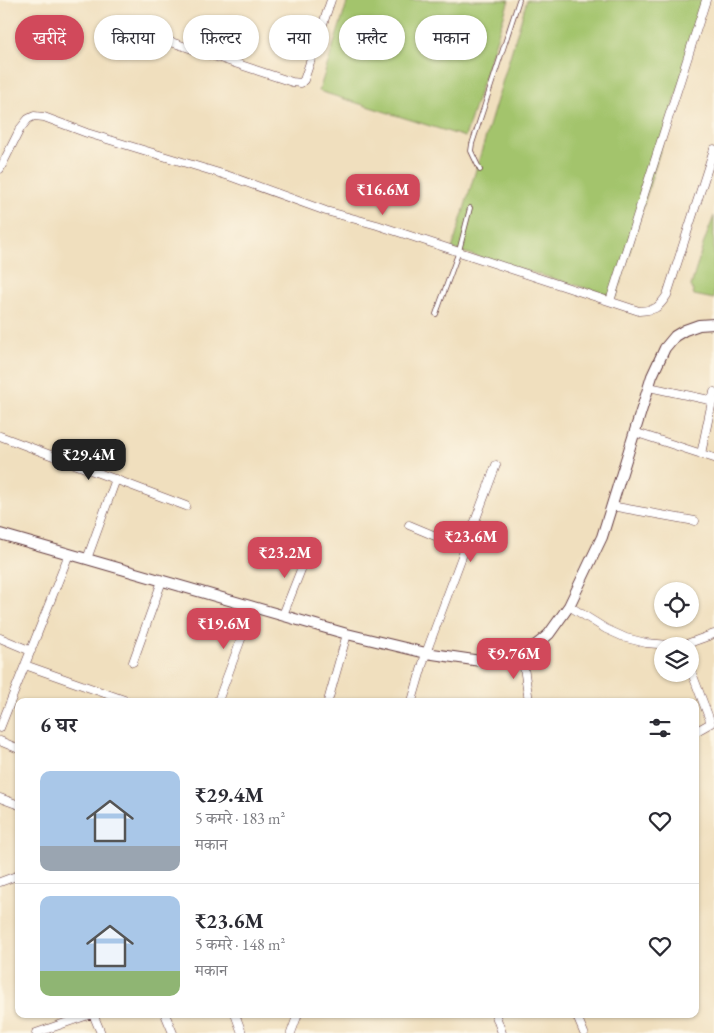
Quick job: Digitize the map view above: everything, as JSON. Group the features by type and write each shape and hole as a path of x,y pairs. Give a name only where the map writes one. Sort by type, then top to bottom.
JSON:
{"street":[{"path":"173,42 292,82 301,83 304,80 331,0"},
{"path":"610,300 706,0"},
{"path":"0,169 20,129 34,116 44,117 87,133 229,176 326,211 610,300 639,311 653,310 660,306 668,295 714,149"},
{"path":"0,534 347,634 426,654 494,663 528,651 549,634 569,606 602,537 648,387 665,348 676,336 692,328 714,324"},
{"path":"648,387 713,401"},
{"path":"701,454 714,392"},
{"path":"634,432 714,458"},
{"path":"0,436 186,506"},
{"path":"413,698 426,654 496,465"},
{"path":"87,559 116,479"},
{"path":"611,506 695,521"},
{"path":"409,525 464,548"},
{"path":"284,615 308,552"},
{"path":"0,728 4,707 25,665 69,554"},
{"path":"133,662 162,581"},
{"path":"569,606 606,629 626,638 646,643 681,646 714,634"},
{"path":"219,698 252,607"},
{"path":"329,698 347,634"},
{"path":"0,638 31,650"},
{"path":"522,654 529,698"},
{"path":"25,665 118,698"},
{"path":"695,682 711,723 699,730"},
{"path":"0,741 15,747"},
{"path":"0,798 15,804"},
{"path":"0,882 15,876"},
{"path":"36,1033 80,1018"},
{"path":"94,1018 101,1033"},
{"path":"167,1018 173,1033"},
{"path":"236,1018 242,1033"},
{"path":"291,1033 297,1018"},
{"path":"497,1018 502,1033"},
{"path":"578,1018 584,1033"}],"lane":[{"path":"480,170 471,151 472,144 519,0"},
{"path":"436,314 458,252 470,208"}],"green space":[{"path":"348,0 509,0 465,137 319,91 339,28 339,60 405,60 405,15 343,15"},
{"path":"527,0 705,0 616,297 452,249"},
{"path":"714,216 714,299 694,295 691,286"}]}
